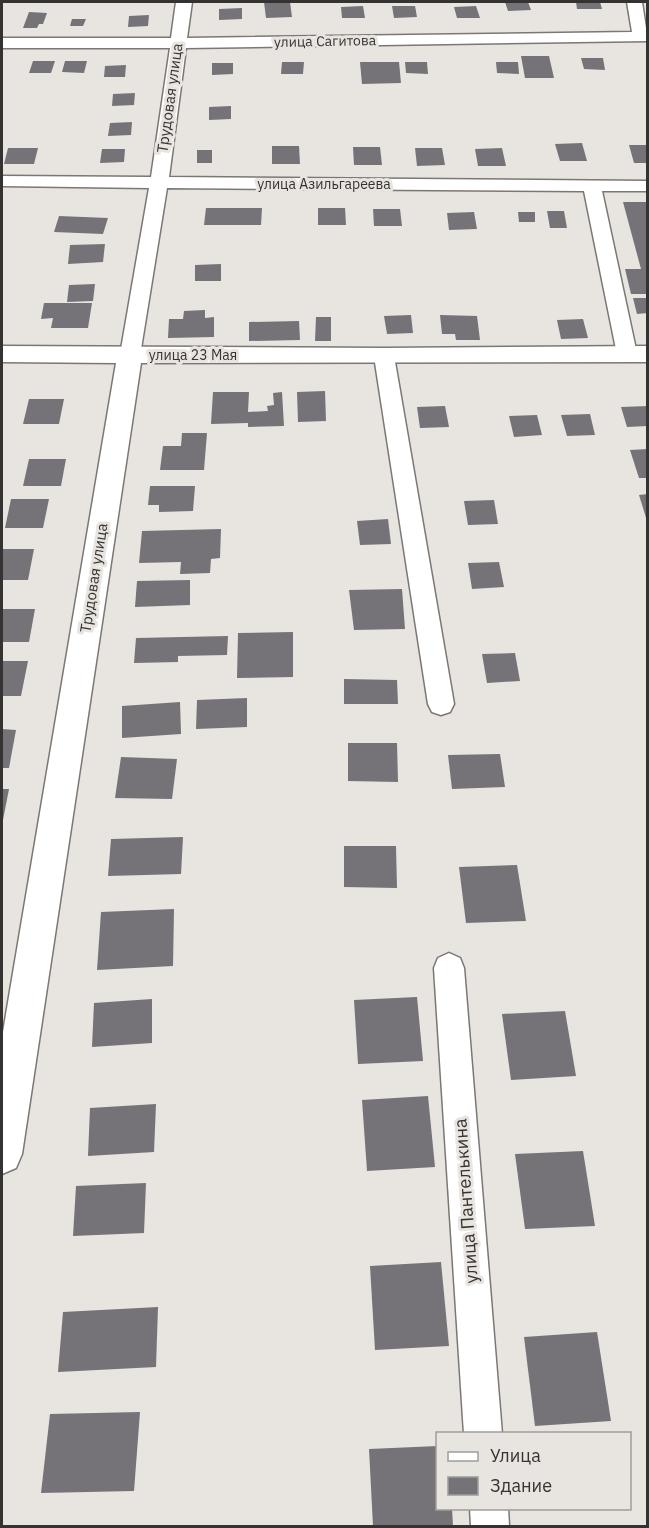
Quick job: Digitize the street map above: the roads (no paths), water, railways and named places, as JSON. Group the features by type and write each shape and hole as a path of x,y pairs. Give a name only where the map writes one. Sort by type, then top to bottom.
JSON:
{"main road":[{"name":"улица 23 Мая","path":"2,354 384,356 637,354"},
{"name":"Трудовая улица","path":"2,1154 130,354"}],"street":[{"name":"Трудовая улица","path":"130,354 159,183 184,2"},
{"path":"635,2 644,36"},
{"name":"улица Сагитова","path":"2,43 178,44 644,36"},
{"name":"улица Азильгареева","path":"2,181 648,186"},
{"path":"591,186 637,354"},
{"path":"384,356 441,704"},
{"name":"улица Пантелькина","path":"448,968 483,1432"},
{"path":"489,1510 490,1527"}]}
